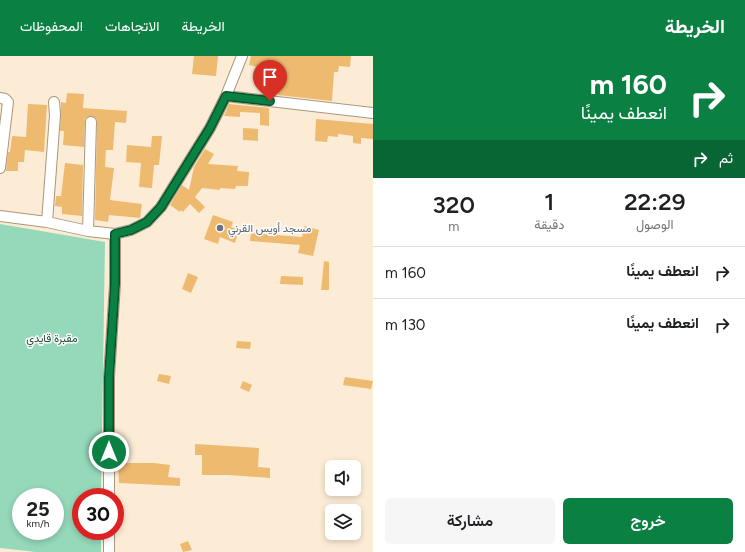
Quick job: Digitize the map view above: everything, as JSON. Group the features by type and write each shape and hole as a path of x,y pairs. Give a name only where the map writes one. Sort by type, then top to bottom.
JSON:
{"street":[{"path":"0,216 47,222 88,231 115,234 131,230 147,222 161,207 210,128 226,96 242,56"},
{"path":"226,96 373,113"},
{"path":"0,98 6,99 8,102 0,165"},
{"path":"47,222 55,115 54,102"},
{"path":"88,231 91,122"},
{"path":"109,488 109,377 115,284 115,234"},
{"path":"109,540 109,552"}],"green space":[{"name":"مقبرة قايدي","path":"0,224 105,242 101,488 72,488 72,540 101,540 101,552 36,552 0,548"}],"building":[{"path":"194,56 218,56 216,76 192,74"},
{"path":"251,56 351,56 350,67 339,66 338,72 334,72 332,101 278,95 281,68 266,66 266,69 249,65"},
{"path":"67,93 84,94 83,108 127,111 126,123 115,122 113,150 106,150 105,167 114,168 110,200 142,204 140,218 109,215 108,222 95,220 97,122 92,116 85,119 84,147 63,145 64,131 60,131 61,102 66,103"},
{"path":"28,104 47,105 44,152 25,150 24,162 18,162 18,171 6,171 8,152 10,152 12,136 26,137"},
{"path":"229,104 269,108 269,126 260,125 260,113 240,112 240,117 224,116"},
{"path":"316,119 373,124 373,139 361,138 361,144 353,143 353,136 338,134 338,137 328,136 327,142 315,141"},
{"path":"243,128 258,129 258,141 243,140"},
{"path":"152,136 162,136 159,165 154,165 152,188 139,187 141,163 126,162 127,145 151,147"},
{"path":"205,149 214,154 208,164 238,166 237,171 249,172 248,186 236,186 235,189 220,188 220,190 202,188 195,197 205,207 199,213 190,204 183,212 181,210 180,212 170,205 182,185 189,190 194,167"},
{"path":"65,163 83,165 82,216 62,214 62,207 55,206 56,196 61,196"},
{"path":"213,215 233,222 231,227 239,230 235,243 220,237 218,244 204,239"},
{"path":"304,226 319,230 313,256 298,253 300,245 250,241 251,233 302,237"},
{"path":"324,261 329,262 329,290 321,290"},
{"path":"188,273 198,277 191,293 182,289"},
{"path":"281,276 303,277 303,285 280,284"},
{"path":"237,341 251,342 250,349 236,348"},
{"path":"159,374 171,376 169,384 157,381"},
{"path":"345,377 373,381 371,389 343,385"},
{"path":"243,381 252,385 249,392 240,388"},
{"path":"195,444 259,448 258,467 270,468 270,478 202,475 202,455 195,455"},
{"path":"118,463 154,463 170,465 168,477 180,478 180,486 119,483"},
{"path":"188,541 192,550 183,552 180,544"}],"place":[{"name":"مسجد أويس القرني","path":"220,228"}],"route":[{"path":"109,452 109,377 115,284 115,234 131,230 147,222 161,207 180,179 210,128 226,96 270,101"}]}
